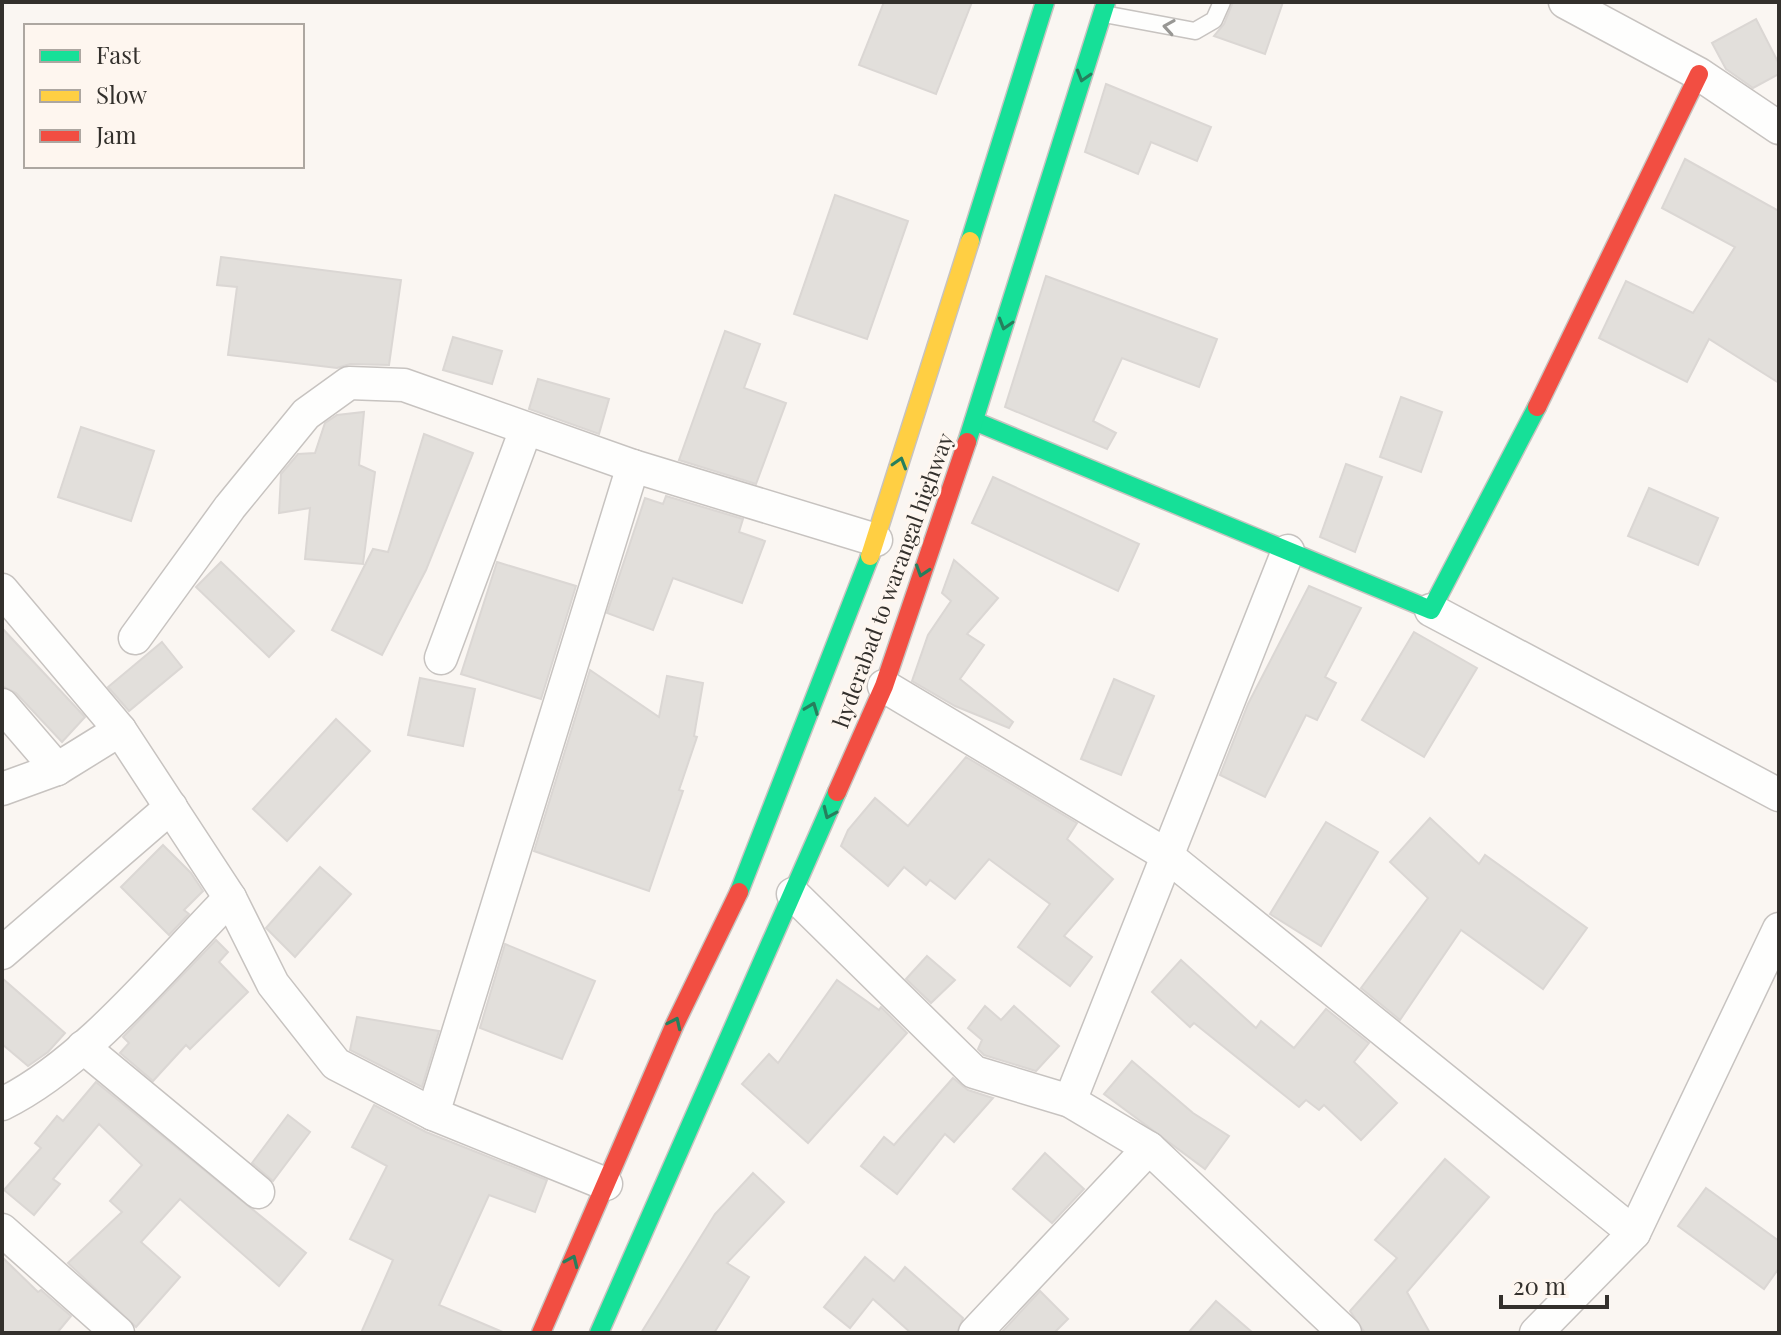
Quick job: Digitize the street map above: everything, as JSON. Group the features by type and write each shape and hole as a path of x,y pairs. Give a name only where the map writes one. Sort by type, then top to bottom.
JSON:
{"main road":[{"path":"541,1333 675,1024 751,868 876,540 1045,2"},
{"name":"hyderabad to warangal highway","path":"599,1333 884,686 974,421 1104,8"},
{"path":"974,421 1431,610 1546,389 1699,74"}],"street":[{"path":"1565,2 1699,74 1779,128"},
{"path":"135,638 230,507 306,414 349,383 404,385 633,466 876,540"},
{"path":"441,658 526,429"},
{"path":"433,1114 633,466"},
{"path":"1070,1101 1165,854 1288,551"},
{"path":"2,590 120,730 230,898 273,984 336,1064 433,1114 606,1184"},
{"path":"1431,610 1779,795"},
{"path":"884,686 1165,854 1634,1233"},
{"path":"2,705 57,769"},
{"path":"2,789 57,769 120,730"},
{"path":"2,953 171,807"},
{"path":"793,894 974,1072 1070,1101 1149,1148 1345,1333"},
{"path":"2,1104 35,1088 83,1047 230,898"},
{"path":"1536,1333 1634,1233 1779,929"},
{"path":"83,1047 258,1192"},
{"path":"975,1333 1149,1148"},
{"path":"2,1230 118,1333"}],"lane":[{"path":"1104,8 1195,31 1214,20 1222,2"}],"building":[{"path":"884,2 972,2 936,94 859,65"},
{"path":"1233,2 1283,2 1265,54 1214,36 1224,24"},
{"path":"1756,19 1779,64 1779,74 1753,88 1726,69 1712,43"},
{"path":"1106,84 1211,127 1197,161 1151,142 1138,174 1085,152"},
{"path":"1685,159 1779,211 1779,383 1709,339 1687,382 1599,338 1626,281 1693,313 1735,247 1662,208"},
{"path":"835,195 908,221 867,339 794,314"},
{"path":"221,257 401,280 389,365 350,364 337,368 228,355 237,287 217,285"},
{"path":"1046,276 1217,339 1199,387 1122,358 1093,421 1116,433 1107,449 1005,407"},
{"path":"725,331 760,344 744,388 786,403 756,484 679,460"},
{"path":"453,337 502,351 492,384 443,370"},
{"path":"538,379 609,399 599,434 529,409"},
{"path":"1401,397 1442,412 1421,472 1380,457"},
{"path":"364,412 359,465 375,472 363,564 305,559 310,508 279,513 281,474 298,454 315,453 325,423 337,415"},
{"path":"81,427 154,451 131,521 58,497"},
{"path":"424,434 473,453 426,570 382,655 332,630 373,549 388,552"},
{"path":"1346,464 1382,477 1355,552 1320,537"},
{"path":"993,477 1139,544 1118,591 972,523"},
{"path":"1649,488 1718,518 1698,565 1628,536"},
{"path":"666,496 743,519 739,532 765,541 742,603 673,578 653,630 607,613 645,498 663,504"},
{"path":"954,560 998,598 967,634 984,645 960,679 1013,722 1009,728 955,706 912,681 928,635 951,601 942,593"},
{"path":"221,562 294,631 269,657 196,587"},
{"path":"497,562 576,586 541,699 461,674"},
{"path":"1309,586 1361,608 1325,677 1336,683 1317,720 1306,715 1265,797 1220,775 1248,704"},
{"path":"2,628 85,717 62,742 16,693 2,686"},
{"path":"1414,632 1477,668 1424,757 1362,720"},
{"path":"162,642 182,667 129,711 108,687"},
{"path":"590,670 659,717 667,676 703,683 694,736 697,737 679,790 683,791 649,891 534,851"},
{"path":"420,678 475,689 463,746 408,735"},
{"path":"1114,679 1154,696 1121,775 1081,759"},
{"path":"336,719 370,751 287,841 253,809"},
{"path":"966,757 1077,823 1067,839 1113,879 1064,936 1092,957 1070,986 1018,947 1050,904 989,859 955,899 930,880 926,885 904,867 888,886 841,846 848,830 875,798 908,826"},
{"path":"1430,818 1479,864 1485,855 1587,928 1543,989 1461,930 1400,1020 1361,988 1428,898 1390,862"},
{"path":"1326,822 1378,852 1321,946 1270,914"},
{"path":"163,845 191,873 203,891 184,910 189,914 169,935 121,887"},
{"path":"320,867 351,894 295,957 266,928"},
{"path":"216,940 228,952 219,962 248,992 190,1049 186,1045 153,1081 120,1053 129,1043 123,1037"},
{"path":"505,944 595,981 562,1059 480,1028"},
{"path":"927,956 955,980 931,1003 906,979"},
{"path":"1181,960 1256,1028 1261,1021 1294,1048 1326,1009 1369,1043 1354,1062 1397,1103 1361,1140 1324,1105 1319,1110 1306,1100 1299,1107 1194,1023 1190,1027 1152,992"},
{"path":"2,978 65,1033 48,1052 28,1066 2,1044"},
{"path":"837,980 879,1010 881,1007 907,1033 808,1143 742,1084 769,1054 778,1063"},
{"path":"985,1006 1001,1020 1014,1006 1059,1046 1036,1071 984,1055 978,1049 982,1040 968,1028"},
{"path":"357,1017 439,1031 422,1087 350,1050"},
{"path":"1132,1061 1193,1113 1229,1136 1205,1169 1104,1094"},
{"path":"953,1078 968,1090 993,1098 954,1142 945,1134 897,1194 861,1166 884,1137 894,1145"},
{"path":"96,1082 306,1253 279,1286 180,1199 141,1242 180,1277 136,1327 68,1263 122,1212 110,1201 142,1165 99,1124 53,1179 60,1184 34,1215 4,1190 41,1148 35,1143 57,1116 63,1121"},
{"path":"374,1105 426,1132 547,1180 535,1212 489,1195 439,1305 505,1333 361,1333 393,1260 350,1239 387,1166 352,1147"},
{"path":"288,1115 310,1132 273,1181 252,1163"},
{"path":"1045,1153 1084,1189 1052,1223 1013,1189"},
{"path":"1445,1159 1489,1197 1407,1292 1430,1333 1365,1333 1350,1311 1397,1258 1375,1240"},
{"path":"753,1173 784,1202 727,1263 749,1277 714,1333 641,1333 715,1214"},
{"path":"1706,1188 1779,1241 1779,1268 1764,1289 1678,1226"},
{"path":"2,1257 38,1292 41,1290 71,1316 57,1333 2,1333"},
{"path":"865,1257 894,1281 905,1267 963,1318 957,1333 911,1333 873,1299 850,1328 824,1307"},
{"path":"1040,1291 1068,1319 1054,1333 1001,1333"},
{"path":"1216,1301 1253,1333 1188,1333"}],"traffic: fast":[{"path":"970,241 1045,2"},
{"path":"967,442 1106,2"},
{"path":"974,421 1431,610 1537,407"},
{"path":"739,892 870,556"},
{"path":"599,1333 837,792"}],"traffic: slow":[{"path":"870,556 970,241"}],"traffic: jam":[{"path":"1537,407 1699,74"},
{"path":"837,792 884,686 967,442"},
{"path":"541,1333 675,1024 739,892"}]}
